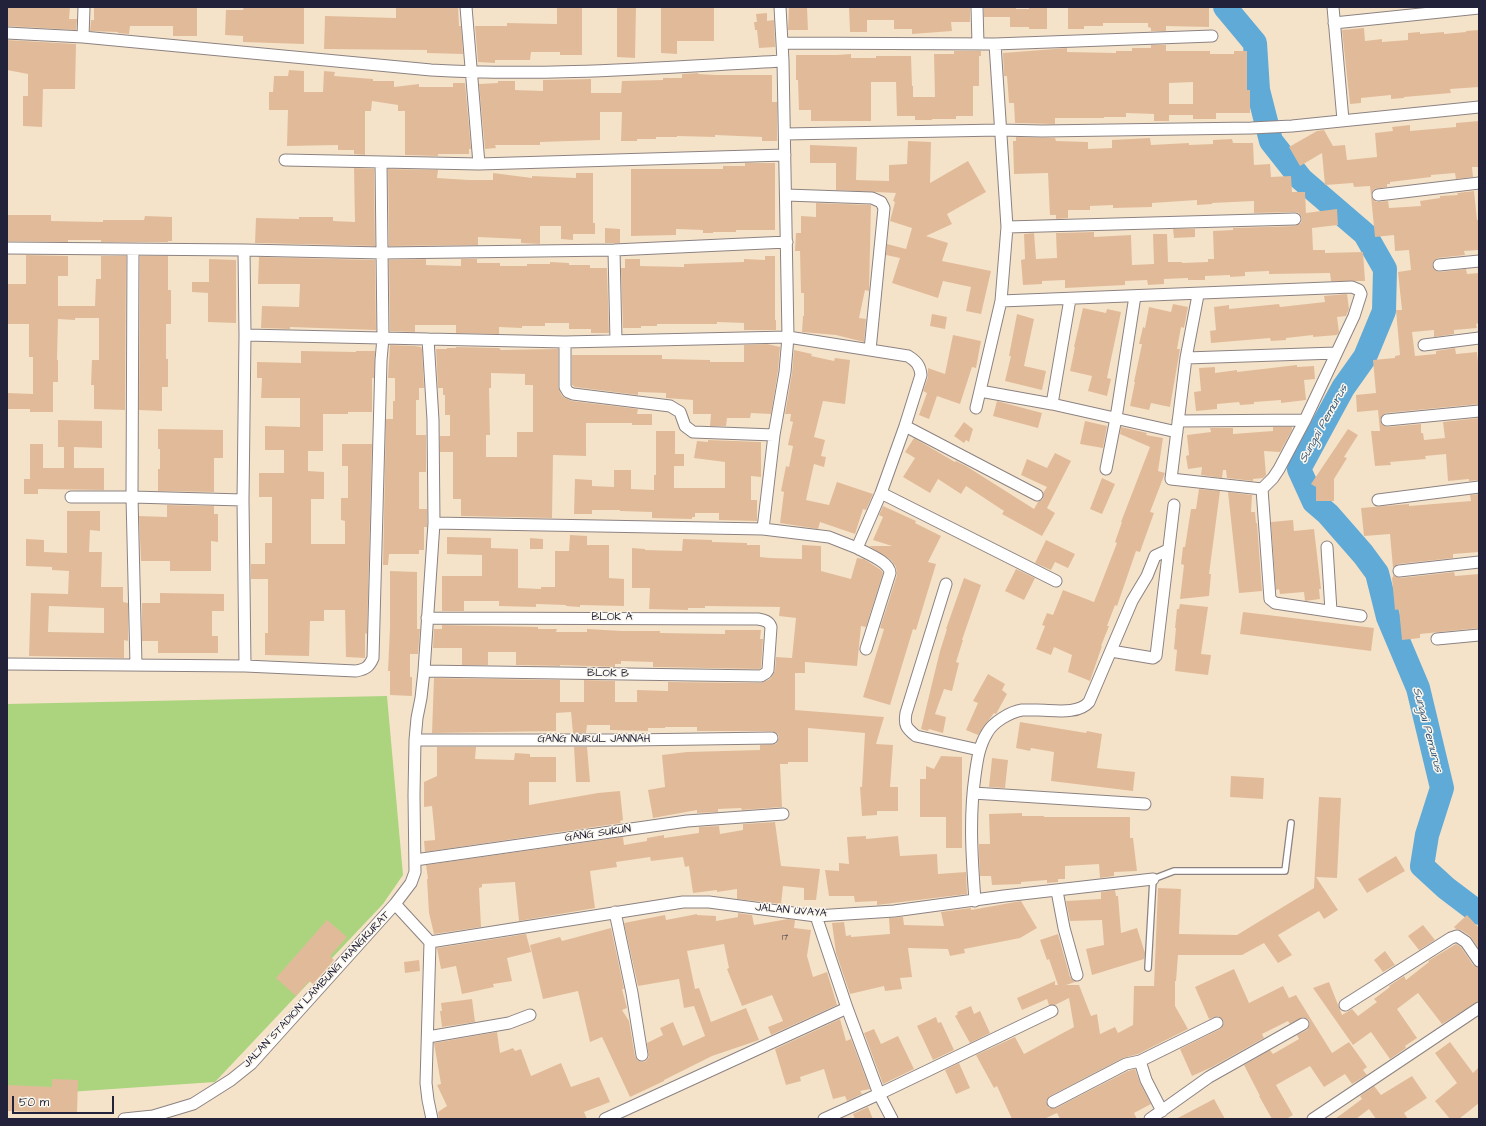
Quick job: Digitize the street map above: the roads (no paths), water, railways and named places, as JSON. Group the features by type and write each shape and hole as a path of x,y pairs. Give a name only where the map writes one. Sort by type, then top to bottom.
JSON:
{"street":[{"path":"83,37 84,7"},
{"path":"466,7 479,164"},
{"path":"763,529 774,435 785,372 788,337 785,134 780,7"},
{"path":"977,7 978,44"},
{"path":"1333,7 1343,120"},
{"path":"1334,23 1479,8"},
{"path":"7,33 83,37 424,69 471,72 560,72 783,61"},
{"path":"782,43 995,44 1212,36"},
{"path":"976,408 1001,301 1007,227 995,44"},
{"path":"785,134 1000,130 1042,131 1251,128 1292,126 1479,106"},
{"path":"285,160 479,164 785,155"},
{"path":"7,664 245,666 356,671 364,670 369,666 373,658 381,360 383,338 381,162"},
{"path":"1378,195 1479,183"},
{"path":"786,195 872,198 881,202 884,208 870,350"},
{"path":"1007,227 1296,219"},
{"path":"7,248 244,250 383,254 614,250 787,242"},
{"path":"133,250 132,497 136,665"},
{"path":"244,250 245,335 243,500 245,666"},
{"path":"614,250 616,341"},
{"path":"1439,265 1479,261"},
{"path":"1001,301 1352,287 1359,290 1361,294 1360,301 1305,420 1279,469 1262,489 1270,599 1275,603 1361,616"},
{"path":"1198,294 1186,358 1171,479 1262,489"},
{"path":"1106,469 1116,418 1135,296"},
{"path":"1052,404 1070,299"},
{"path":"245,335 565,342 788,337 908,356 918,363 920,375 905,426 881,493 856,548"},
{"path":"1424,345 1479,338"},
{"path":"395,904 411,882 415,860 415,740 424,671 434,523 433,420 428,340"},
{"path":"565,342 565,387 568,392 573,394 670,406 680,412 685,426 693,432 774,435"},
{"path":"1186,358 1336,353"},
{"path":"980,391 1052,404 1177,432"},
{"path":"1387,420 1479,411"},
{"path":"1178,421 1305,420"},
{"path":"905,426 1037,494"},
{"path":"1378,500 1479,487"},
{"path":"881,493 1056,581"},
{"path":"71,497 243,500"},
{"path":"1111,651 1153,658 1156,656 1174,505"},
{"path":"434,523 763,529 829,537 856,548 885,564 890,570 866,649"},
{"path":"1327,547 1331,611"},
{"path":"975,901 972,846 973,794 978,750 988,731 1006,716 1022,710 1070,710 1080,709 1086,706 1132,601 1147,576 1156,556 1168,550"},
{"path":"1399,571 1479,562"},
{"path":"946,584 906,713 905,722 908,730 916,736 978,750"},
{"name":"BLOK A","path":"427,618 758,618 766,620 770,623 770,648"},
{"path":"1437,640 1479,635"},
{"name":"BLOK B","path":"424,671 755,676 766,674 770,648"},
{"name":"GANG NURUL JANNAH","path":"415,740 630,740 772,738"},
{"path":"973,794 1145,804"},
{"name":"GANG SUKUN","path":"415,860 687,821 782,814"},
{"name":"JALAN UVAYA","path":"430,942 667,904 709,902 816,916 894,911 1004,896 1152,879"},
{"path":"1057,891 1064,928 1077,974"},
{"name":"JALAN STADION LAMBUNG MANGKURAT","path":"124,1119 153,1116 193,1104 231,1080 251,1064 395,904 430,942"},
{"path":"615,912 642,1055"},
{"path":"816,916 847,1008 879,1094 892,1119"},
{"path":"1345,1005 1451,938 1457,936 1466,942 1479,961"},
{"path":"430,942 426,1083 432,1119"},
{"path":"605,1119 847,1008"},
{"path":"1313,1119 1479,1008"},
{"path":"824,1119 1052,1011"},
{"path":"428,1037 509,1023 530,1015"},
{"path":"1053,1102 1126,1064 1140,1061 1217,1023"},
{"path":"1150,1119 1162,1112 1209,1077 1303,1024"},
{"path":"1140,1061 1146,1080 1162,1112"}],"lane":[{"path":"1148,968 1152,879 1174,871 1285,871 1291,822"}],"waterway":[{"name":"Sungai Pemurus","path":"1225,7 1255,43 1258,90 1271,141 1301,179 1365,234 1385,269 1384,311 1365,357 1343,388 1299,469 1314,502 1328,514 1363,554 1377,573 1388,617 1418,688 1442,788 1427,835 1422,866 1446,888 1479,913"}]}
